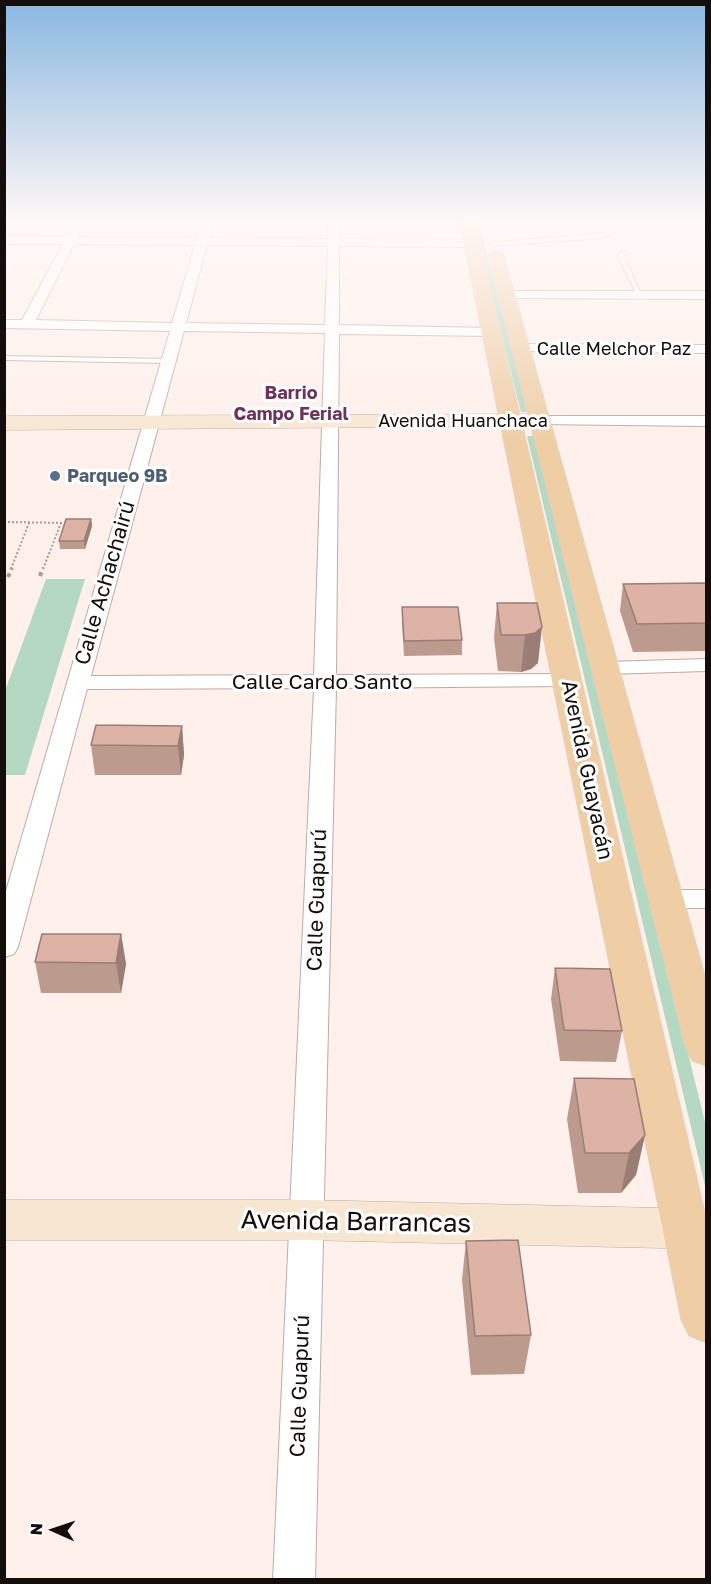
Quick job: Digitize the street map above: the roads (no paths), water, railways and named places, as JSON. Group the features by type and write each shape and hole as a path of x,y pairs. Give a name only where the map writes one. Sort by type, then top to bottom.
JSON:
{"main road":[{"name":"Avenida Guayacán","path":"483,294 491,332 526,421 606,668 706,1050"},
{"name":"Avenida Guayacán","path":"507,295 521,348 526,421 567,680 696,1229 706,1320"}],"street":[{"path":"27,324 42,294"},
{"name":"Calle Achachairú","path":"4,947 76,684 188,294"},
{"name":"Calle Guapurú","path":"294,1580 332,421 333,294"},
{"path":"507,295 706,295"},
{"path":"4,324 491,332"},
{"name":"Calle Melchor Paz","path":"521,348 706,349"},
{"name":"Avenida Huanchaca","path":"4,423 706,421"},
{"path":"606,668 706,665"},
{"name":"Calle Cardo Santo","path":"76,684 567,680"},
{"path":"666,899 706,899"},
{"name":"Avenida Barrancas","path":"4,1220 305,1220 696,1229"}],"lane":[{"path":"4,358 169,362"}],"place":[{"name":"Parqueo 9B","path":"55,476"}],"district":[{"name":"Barrio Campo Ferial","path":"291,403"}]}
